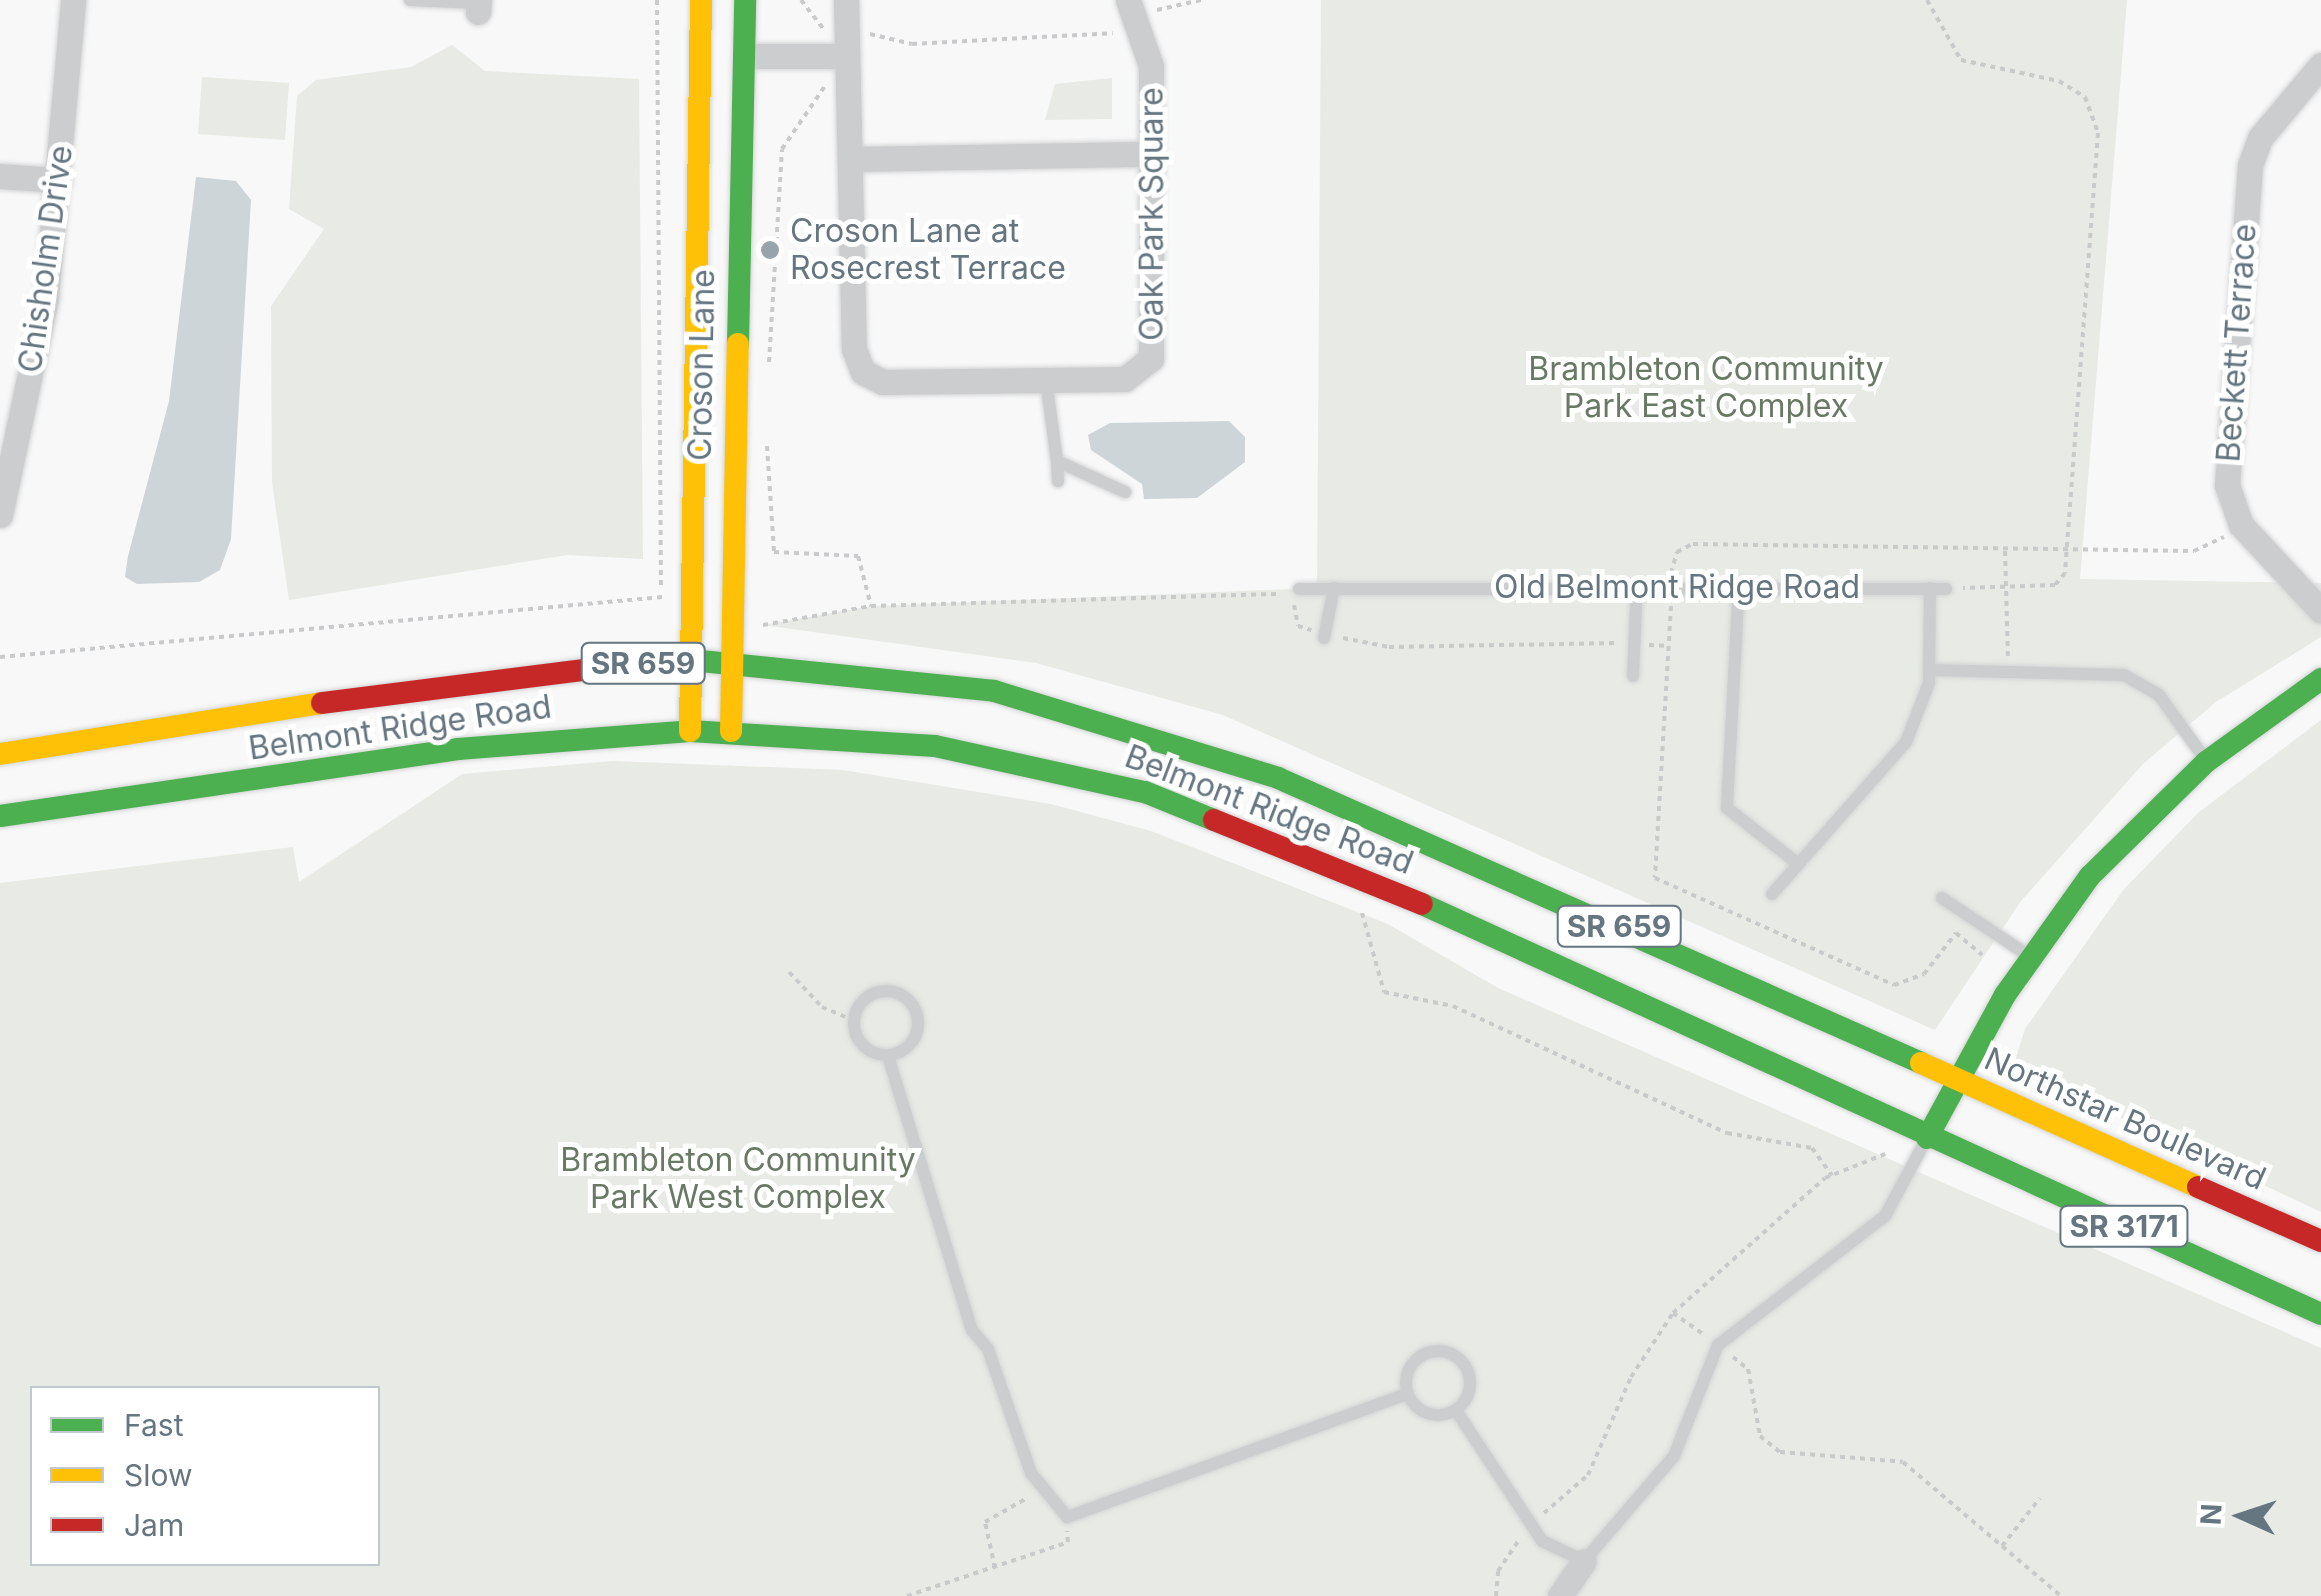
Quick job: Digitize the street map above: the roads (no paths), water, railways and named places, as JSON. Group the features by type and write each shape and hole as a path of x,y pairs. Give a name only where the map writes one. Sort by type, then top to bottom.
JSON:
{"main road":[{"name":"Croson Lane","path":"690,730 701,0"},
{"name":"Croson Lane","path":"731,731 730,625 745,0"},
{"name":"Belmont Ridge Road","path":"0,754 510,673 690,660 730,660 994,690 1129,726 1296,786 1957,1080"},
{"path":"1927,1138 2029,956 2113,850 2206,762 2321,679"},
{"name":"Belmont Ridge Road","path":"0,816 458,749 690,730 935,746 1145,792 1422,904 1927,1138"},
{"name":"Northstar Boulevard","path":"1957,1080 2321,1242"},
{"name":"SR 3171","path":"1927,1138 2321,1314"}],"street":[{"name":"Chisholm Drive","path":"0,514 10,422 60,180 73,0"},
{"name":"Oak Park Square","path":"846,0 836,44 851,159 854,349 864,372 884,382 1126,379 1152,360 1151,66 1134,10"},
{"path":"745,56 836,44"},
{"name":"Beckett Terrace","path":"2321,65 2260,138 2250,165 2227,484 2241,524 2321,611"},
{"path":"851,159 1152,154"},
{"path":"0,176 60,180"},
{"path":"1560,1596 1584,1561"}],"lane":[{"path":"410,0 479,5"},
{"path":"1046,380 1058,482"},
{"path":"1057,461 1125,492"},
{"path":"1633,676 1637,584"},
{"name":"Old Belmont Ridge Road","path":"1300,589 1637,584 1946,589"},
{"path":"1738,584 1727,808 1797,863"},
{"path":"1325,635 1334,588"},
{"path":"1772,894 1906,742 1930,670 1930,588"},
{"path":"1930,670 2008,671 2142,682 2206,762"},
{"path":"1942,898 2029,956"},
{"path":"888,1056 914,1040 910,1002 881,991 862,1001 853,1020 859,1042 888,1056 972,1330 1044,1488 1066,1517 1406,1394"},
{"path":"1406,1394 1418,1356 1440,1348 1468,1372 1457,1412 1542,1542 1584,1561 1674,1456 1718,1345 1884,1216 1927,1138"},
{"path":"1406,1394 1419,1409 1457,1412"}],"place":[{"name":"Croson Lane at Rosecrest Terrace","path":"770,250"}],"park label":[{"name":"Brambleton Community Park East Complex","path":"1706,388"},
{"name":"Brambleton Community Park West Complex","path":"738,1180"}]}
